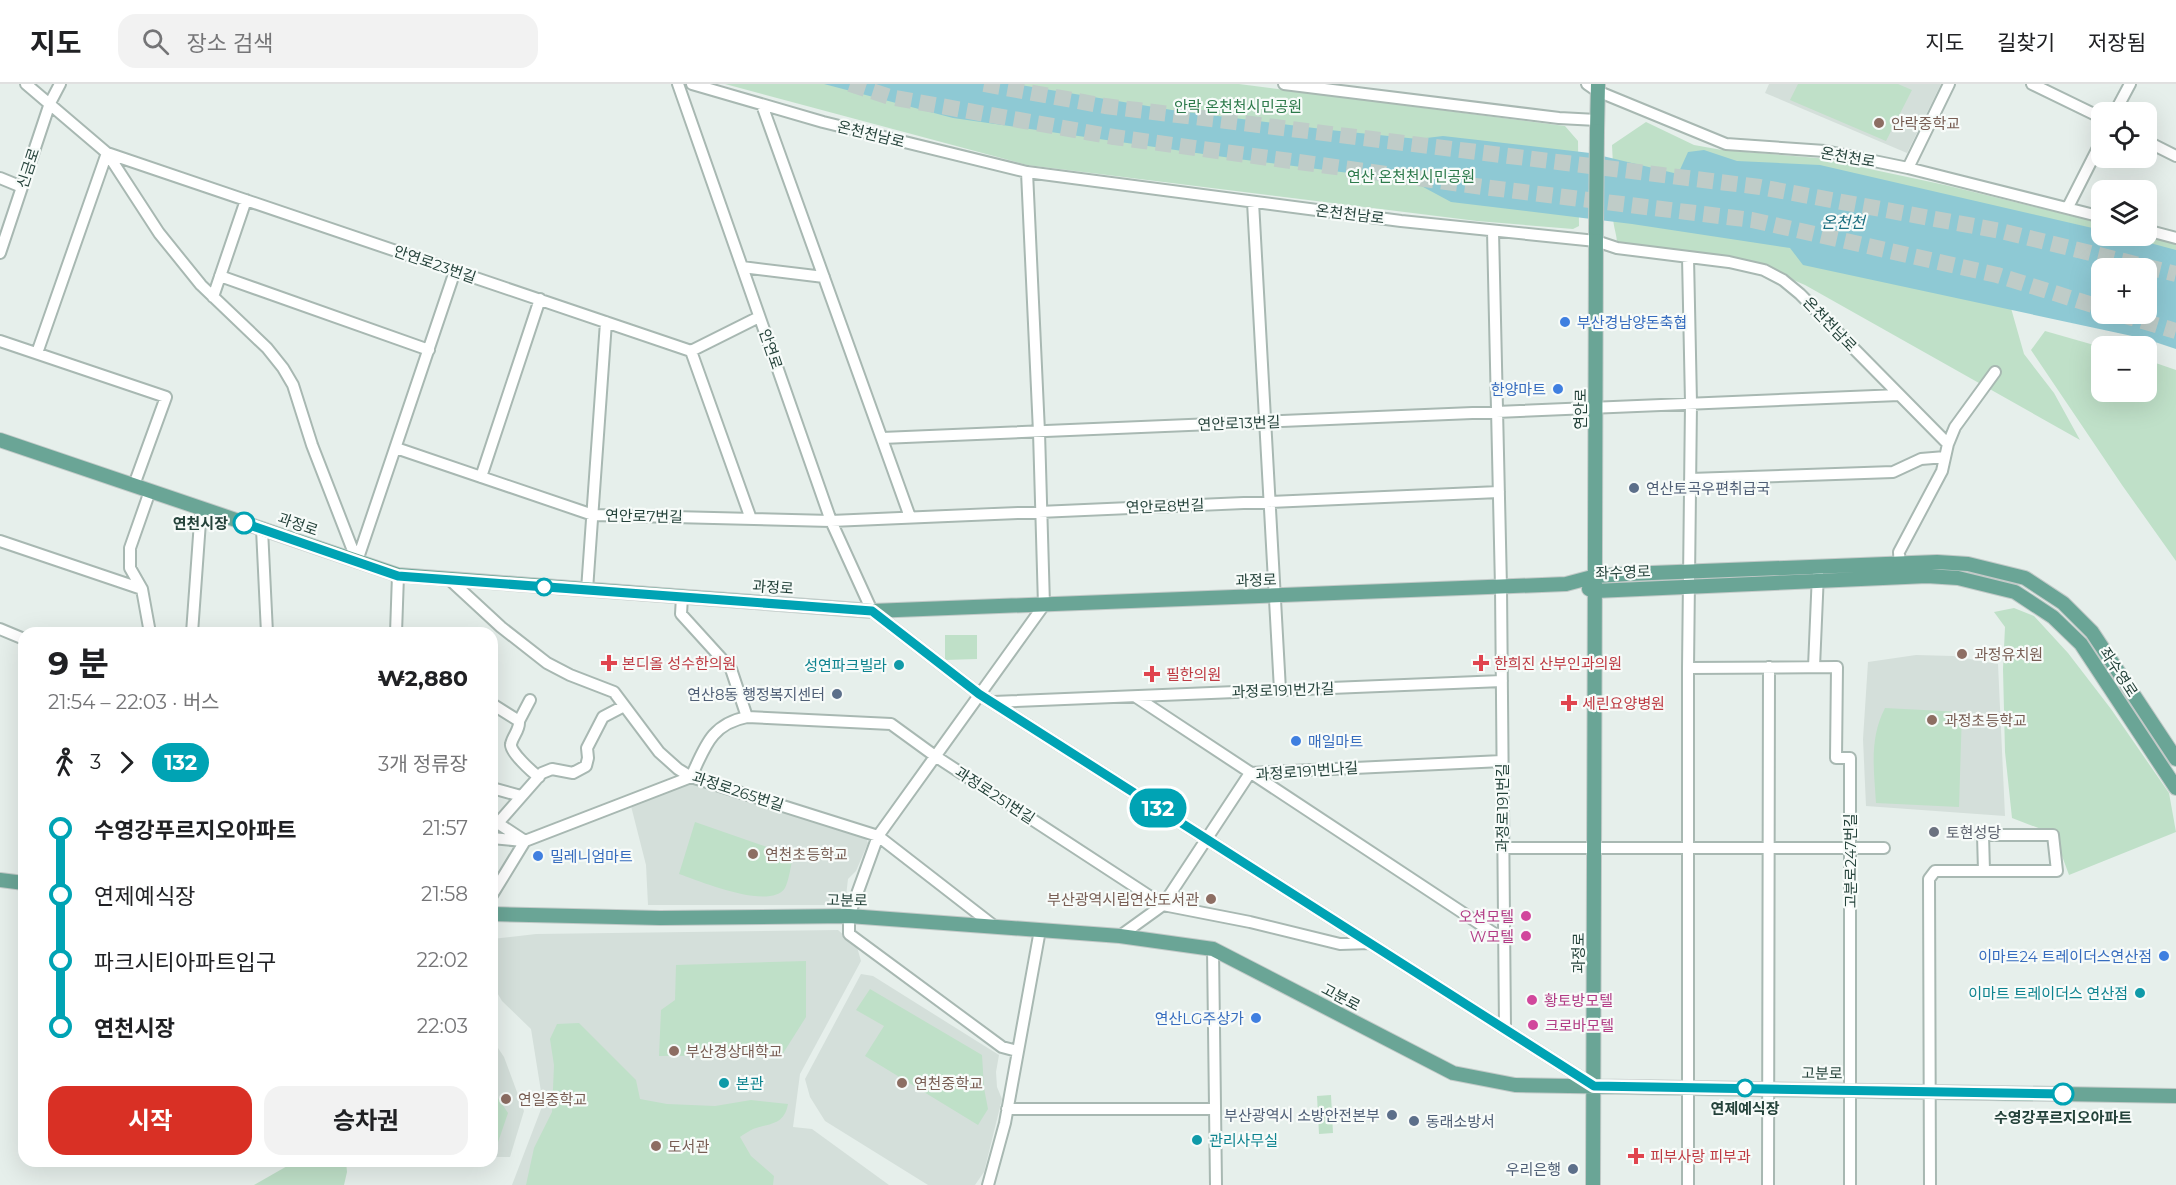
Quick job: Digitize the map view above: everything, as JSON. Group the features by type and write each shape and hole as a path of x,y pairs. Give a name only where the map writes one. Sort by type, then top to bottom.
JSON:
{"main road":[{"path":"1594,86 1597,124"},
{"name":"연안로","path":"1596,584 1597,124"},
{"name":"과정로","path":"0,440 398,576 872,611 1566,584"},
{"name":"좌수영로","path":"1566,584 1900,571 1936,562 1979,567 2025,578 2063,603 2092,632 2176,759"},
{"name":"좌수영로","path":"1900,571 1958,578 2015,592 2054,617 2081,644 2176,788"},
{"name":"과정로","path":"1593,1185 1596,584"},
{"path":"0,880 18,882"},
{"name":"고분로","path":"498,914 660,918 849,916 1120,936 1214,949 1453,1073 1515,1085 2176,1096"}],"street":[{"path":"26,84 107,153 159,233 201,285 267,348 283,368 293,385 312,445 357,561"},
{"name":"신금로","path":"0,253 50,103 60,84"},
{"name":"안연로","path":"678,84 831,521 872,611"},
{"name":"온천천남로","path":"692,84 762,105 1027,172 1492,231 1596,234 1617,248 1729,262 1764,270 1783,280 1800,294 1948,444"},
{"path":"1284,84 1597,124"},
{"path":"1908,168 1949,84"},
{"path":"2032,84 2091,113"},
{"path":"2120,102 2130,84"},
{"name":"온천천로","path":"1594,86 1726,144 1826,151 1908,168 2091,214"},
{"path":"762,105 910,517"},
{"path":"2157,146 2176,156"},
{"path":"37,353 107,153"},
{"name":"안연로23번길","path":"107,153 691,351"},
{"path":"2068,207 2091,162"},
{"path":"1017,1051 1002,1047 849,934 849,916 878,836 1044,605 1040,432 1027,172"},
{"path":"0,178 22,187"},
{"path":"213,297 246,200"},
{"path":"1253,202 1280,690"},
{"name":"과정로191번길","path":"1492,231 1501,587 1505,1029"},
{"path":"2157,233 2176,238"},
{"path":"1688,257 1691,404 1688,668 1688,1185"},
{"path":"742,267 824,277"},
{"path":"357,561 455,271"},
{"path":"220,276 429,350"},
{"path":"482,477 540,299"},
{"path":"751,519 691,351 759,317"},
{"path":"587,590 606,322"},
{"path":"0,341 166,398 134,485"},
{"path":"1900,571 1899,552 1942,471 1948,444 1955,427 1995,372"},
{"name":"연안로13번길","path":"882,438 1899,395"},
{"name":"연안로7번길","path":"396,448 593,515 831,521"},
{"path":"1689,479 1893,472 1921,459 1945,458"},
{"path":"149,627 142,589 130,568 130,548 150,491"},
{"name":"연안로8번길","path":"831,521 1499,492"},
{"path":"192,627 201,508"},
{"path":"262,529 270,627"},
{"path":"0,541 142,589"},
{"path":"1688,668 1814,667 1818,574"},
{"path":"396,627 398,576"},
{"name":"과정로265번길","path":"449,579 501,627 547,663 570,675 614,692 659,752 691,777 878,836 994,926"},
{"path":"498,839 525,841 691,777 711,735 736,719 747,717 730,669 681,614 682,597"},
{"path":"872,611 979,694 1594,1086"},
{"path":"0,629 18,636"},
{"path":"1768,1185 1769,667"},
{"name":"고분로247번길","path":"1814,667 1837,667 1836,758 1850,758 1850,1185"},
{"name":"과정로191번가길","path":"992,702 1502,681"},
{"path":"1135,696 1504,940"},
{"path":"531,700 519,721 520,726 510,745 511,750 519,756 527,768 539,777"},
{"path":"498,818 539,777 552,769 573,773 586,766 587,748 603,717 624,706"},
{"path":"498,708 519,721"},
{"name":"과정로251번길","path":"747,717 891,724 935,756 1163,905 1250,922 1340,944 1369,943"},
{"name":"과정로191번나길","path":"1120,936 1163,905 1250,773 1502,761"},
{"path":"498,790 521,796"},
{"path":"498,823 525,841"},
{"path":"1930,1185 1929,879 1935,871 2057,872 2053,836 1983,835 1984,871"},
{"path":"498,885 525,841"},
{"path":"1503,848 1884,848"},
{"path":"988,1185 1007,1109 1040,930"},
{"path":"1214,949 1216,1185"},
{"path":"1007,1109 1215,1109"}],"shaded area":[{"name":"안락중학교","path":"1769,84 1941,84 1907,153 1765,93"},
{"name":"과정초등학교","path":"1916,655 1953,656 1998,664 2005,816 1866,806 1863,739 1868,662"},
{"name":"연천초등학교","path":"690,782 866,838 868,843 856,871 848,879 845,905 648,905 646,865 631,806"},
{"name":"부산경상대학교","path":"838,930 857,947 861,961 800,1074 793,1127 812,1129 889,1185 512,1185 543,1104 531,1029 498,994 498,938 536,934"},
{"name":"연천중학교","path":"861,974 873,976 999,1055 996,1072 997,1087 1002,1099 984,1172 975,1185 928,1185 825,1121 810,1097 805,1079"},
{"name":"연일중학교","path":"498,1048 504,1057 524,1111 510,1157 498,1157"}],"green space":[{"name":"연산 온천천시민공원","path":"725,84 1239,84 1565,126 1578,141 1579,226 1573,229 1477,221 1027,165"},
{"name":"안락중학교","path":"1798,84 1898,84 1912,90 1886,141 1790,100"},
{"path":"1646,122 1694,145 1722,150 1818,158 1945,185 2091,221 2091,246 2157,246 2157,237 2176,239 2176,261 1681,180 1613,165 1612,145"},
{"path":"1613,215 2005,287 2024,354 2054,393 2080,440 1805,285 1784,276 1617,245"},
{"path":"2045,331 2091,344 2091,402 2157,402 2157,363 2176,370 2176,561 2122,485 2031,350"},
{"path":"2014,608 2034,616 2068,653 2111,709 2169,793 2176,832 2069,875 2054,834 2012,818 2005,752 2003,669 2005,627 1994,612"},
{"path":"945,635 977,635 977,659 945,660"},
{"path":"1885,708 1962,712 1959,807 1876,803 1875,743"},
{"path":"695,822 793,856 785,888 777,894 750,896 718,888 679,874"},
{"path":"806,961 806,1017 782,1055 659,1056 661,1010 675,1000 676,965"},
{"path":"870,989 982,1055 988,1109 978,1125 865,1056 884,1026 856,1010"},
{"path":"579,1023 636,1080 640,1099 667,1104 715,1106 751,1100 788,1104 779,1120 753,1129 740,1137 751,1156 774,1176 773,1185 526,1185 534,1148 552,1112 554,1065 550,1039 557,1024"},
{"path":"1331,1095 1333,1133 1319,1134 1317,1096"},
{"path":"498,1098 508,1113 498,1142"},
{"path":"286,1167 347,1167 344,1185 254,1185"}],"water":[{"name":"온천천","path":"824,84 1015,84 1178,111 1330,130 1418,139 1443,136 1590,153 1678,174 1688,152 1704,150 1737,161 1820,165 2091,228 2091,246 2157,245 2176,250 2176,349 2157,343 2157,336 2132,336 1803,265 1790,248 1632,224 1451,202 1412,181 1238,159 953,118"}],"tunnel":[{"path":"850,84 890,97 1114,137 1483,187 1752,220 1997,275 2091,305"},
{"path":"984,84 1105,106 1760,187 2001,231 2176,274"},
{"path":"2153,324 2176,331"}],"bus line":[{"name":"132","path":"244,523 398,576 872,611 979,694 1594,1086 2063,1094"}],"place":[{"name":"안락중학교","path":"1879,123"},
{"name":"부산경남양돈축협","path":"1565,322"},
{"name":"한양마트","path":"1558,389"},
{"name":"연산토곡우편취급국","path":"1634,488"},
{"name":"연천시장","path":"244,523"},
{"name":"과정유치원","path":"1962,654"},
{"name":"본디올 성수한의원","path":"609,663"},
{"name":"한희진 산부인과의원","path":"1481,663"},
{"name":"성연파크빌라","path":"899,665"},
{"name":"필한의원","path":"1152,674"},
{"name":"연산8동 행정복지센터","path":"837,694"},
{"name":"세린요양병원","path":"1569,703"},
{"name":"과정초등학교","path":"1932,720"},
{"name":"매일마트","path":"1296,741"},
{"name":"토현성당","path":"1934,832"},
{"name":"연천초등학교","path":"753,854"},
{"name":"밀레니엄마트","path":"538,856"},
{"name":"부산광역시립연산도서관","path":"1211,899"},
{"name":"오션모텔","path":"1526,916"},
{"name":"W모텔","path":"1526,936"},
{"name":"이마트24 트레이더스연산점","path":"2164,956"},
{"name":"이마트 트레이더스 연산점","path":"2140,993"},
{"name":"황토방모텔","path":"1532,1000"},
{"name":"연산LG주상가","path":"1256,1018"},
{"name":"크로바모텔","path":"1533,1025"},
{"name":"부산경상대학교","path":"674,1051"},
{"name":"본관","path":"724,1083"},
{"name":"연천중학교","path":"902,1083"},
{"name":"연제예식장","path":"1745,1088"},
{"name":"수영강푸르지오아파트","path":"2063,1094"},
{"name":"연일중학교","path":"506,1099"},
{"name":"부산광역시 소방안전본부","path":"1392,1115"},
{"name":"동래소방서","path":"1414,1121"},
{"name":"관리사무실","path":"1197,1140"},
{"name":"도서관","path":"656,1146"},
{"name":"피부사랑 피부과","path":"1636,1156"},
{"name":"우리은행","path":"1573,1169"}],"park label":[{"name":"안락 온천천시민공원","path":"1238,106"}]}
